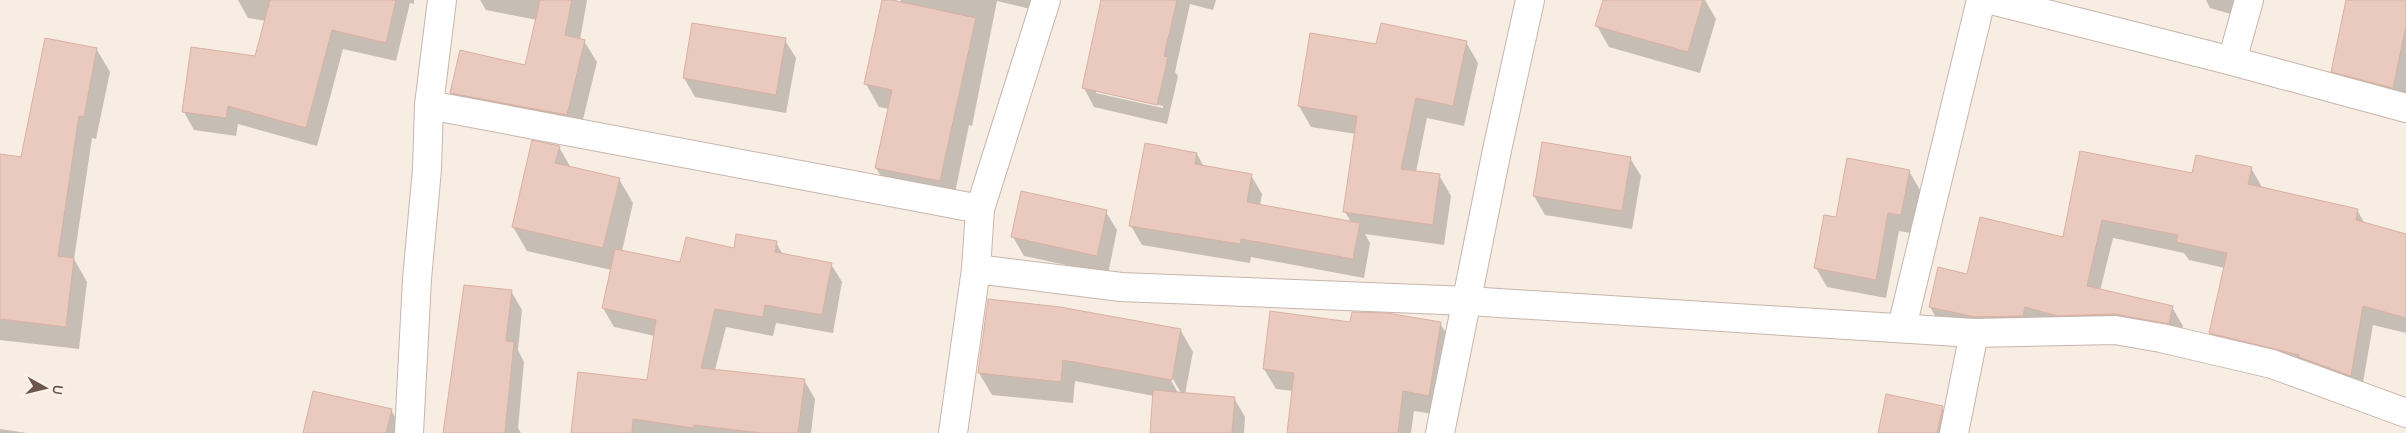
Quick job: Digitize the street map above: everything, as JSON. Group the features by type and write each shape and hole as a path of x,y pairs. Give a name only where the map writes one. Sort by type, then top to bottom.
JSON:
{"street":[{"path":"408,433 417,279 427,169 429,105 442,0"},
{"path":"953,433 976,268 980,209 1046,0"},
{"path":"1440,433 1497,150 1530,0"},
{"path":"1902,328 1981,0"},
{"path":"1991,0 2232,61 2406,108"},
{"path":"2232,61 2249,0"},
{"path":"429,105 980,209"},
{"path":"976,268 1121,287 1468,301 1974,334 2115,330 2160,338 2272,364 2406,413"},
{"path":"1954,433 1974,334"}],"building":[{"path":"270,0 396,0 386,43 332,30 306,128 228,106 226,118 182,112 191,47 255,56"},
{"path":"540,0 572,0 565,35 585,40 567,115 450,93 460,50 525,65"},
{"path":"882,0 892,0 976,18 940,181 875,168 892,90 864,84"},
{"path":"1101,0 1177,0 1164,56 1168,57 1157,105 1082,88"},
{"path":"1603,0 1703,0 1688,52 1595,26"},
{"path":"2346,0 2406,0 2406,26 2393,88 2331,72"},
{"path":"692,23 786,38 776,95 683,78"},
{"path":"1381,23 1467,41 1453,106 1416,98 1401,169 1440,174 1433,225 1343,212 1357,116 1298,106 1310,33 1376,44"},
{"path":"45,38 97,48 84,117 79,116 58,256 74,258 66,327 0,319 0,154 21,157"},
{"path":"532,140 560,146 555,163 620,178 603,248 512,227"},
{"path":"1542,142 1631,157 1622,211 1533,196"},
{"path":"1145,143 1197,153 1195,164 1252,174 1247,202 1360,223 1353,259 1241,239 1240,244 1129,226"},
{"path":"2080,151 2192,173 2196,155 2252,167 2248,184 2358,209 2356,220 2406,234 2406,318 2363,306 2351,376 2299,357 2299,355 2209,333 2227,253 2176,242 2178,235 2102,220 2087,286 2173,306 2169,324 2115,314 2058,316 2025,307 2023,316 1975,317 1929,307 1938,267 1967,274 1980,217 2063,237"},
{"path":"1847,158 1910,170 1901,215 1888,213 1876,280 1814,268 1824,215 1836,217"},
{"path":"1021,191 1107,210 1097,256 1011,237"},
{"path":"736,234 777,241 775,252 832,263 822,315 765,305 763,317 715,309 701,368 805,379 798,433 761,433 694,425 694,428 633,419 632,433 571,433 578,372 647,380 656,320 602,308 615,249 680,262 686,237 734,248"},
{"path":"464,285 512,290 506,341 514,342 505,433 443,433"},
{"path":"988,299 1060,307 1181,329 1172,380 1063,360 1061,382 978,373"},
{"path":"1270,311 1350,322 1352,312 1387,313 1441,322 1429,396 1403,391 1398,433 1287,433 1294,373 1263,369"},
{"path":"1153,390 1235,397 1232,433 1150,433"},
{"path":"313,391 392,409 386,433 303,433"},
{"path":"1886,394 1943,406 1937,433 1878,433"}]}
